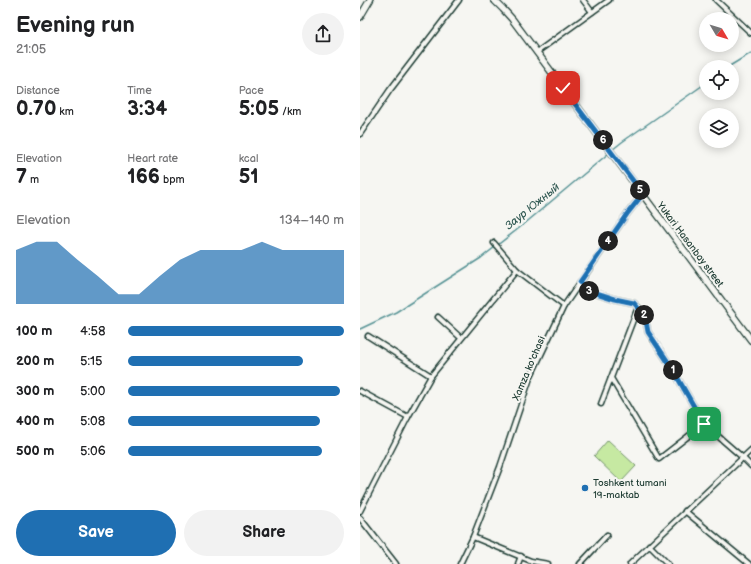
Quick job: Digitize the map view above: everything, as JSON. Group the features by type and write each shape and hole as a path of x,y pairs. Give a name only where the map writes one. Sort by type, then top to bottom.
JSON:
{"street":[{"path":"360,17 370,0"},
{"path":"360,134 390,90 459,0"},
{"path":"494,0 509,15 537,52 609,0"},
{"path":"583,0 592,12"},
{"path":"716,0 751,33"},
{"name":"Yukari Hasanbay street","path":"537,52 751,340"},
{"name":"Xamza ko'chasi","path":"460,564 473,537 500,466 530,378 564,306 627,214 643,194"},
{"path":"494,243 517,270 564,306"},
{"path":"360,511 408,417 431,376 517,270"},
{"path":"580,282 590,291 634,303 638,307 645,316 648,332 672,368 704,424 751,466"},
{"path":"601,404 638,307"},
{"path":"438,317 461,338"},
{"path":"368,336 431,376"},
{"path":"611,378 659,459 704,424"},
{"path":"360,391 408,417"},
{"path":"630,564 751,450"},
{"path":"685,511 749,564"},
{"path":"360,518 396,564"},
{"path":"580,564 607,535"},
{"path":"473,537 531,561 548,564"},
{"path":"649,545 668,564"},
{"path":"518,564 521,556"}],"green space":[{"path":"608,440 636,466 621,482 594,456"}],"waterway":[{"name":"Заур Южный","path":"739,60 751,53"},
{"name":"Заур Южный","path":"612,150 699,88"},
{"name":"Заур Южный","path":"360,329 396,312 481,258 609,153"}],"place":[{"name":"Toshkent tumani 19-maktab","path":"585,488"}],"route":[{"path":"563,88 643,194 627,214 580,282 590,291 634,303 645,316 648,332 672,368 704,424"}]}
